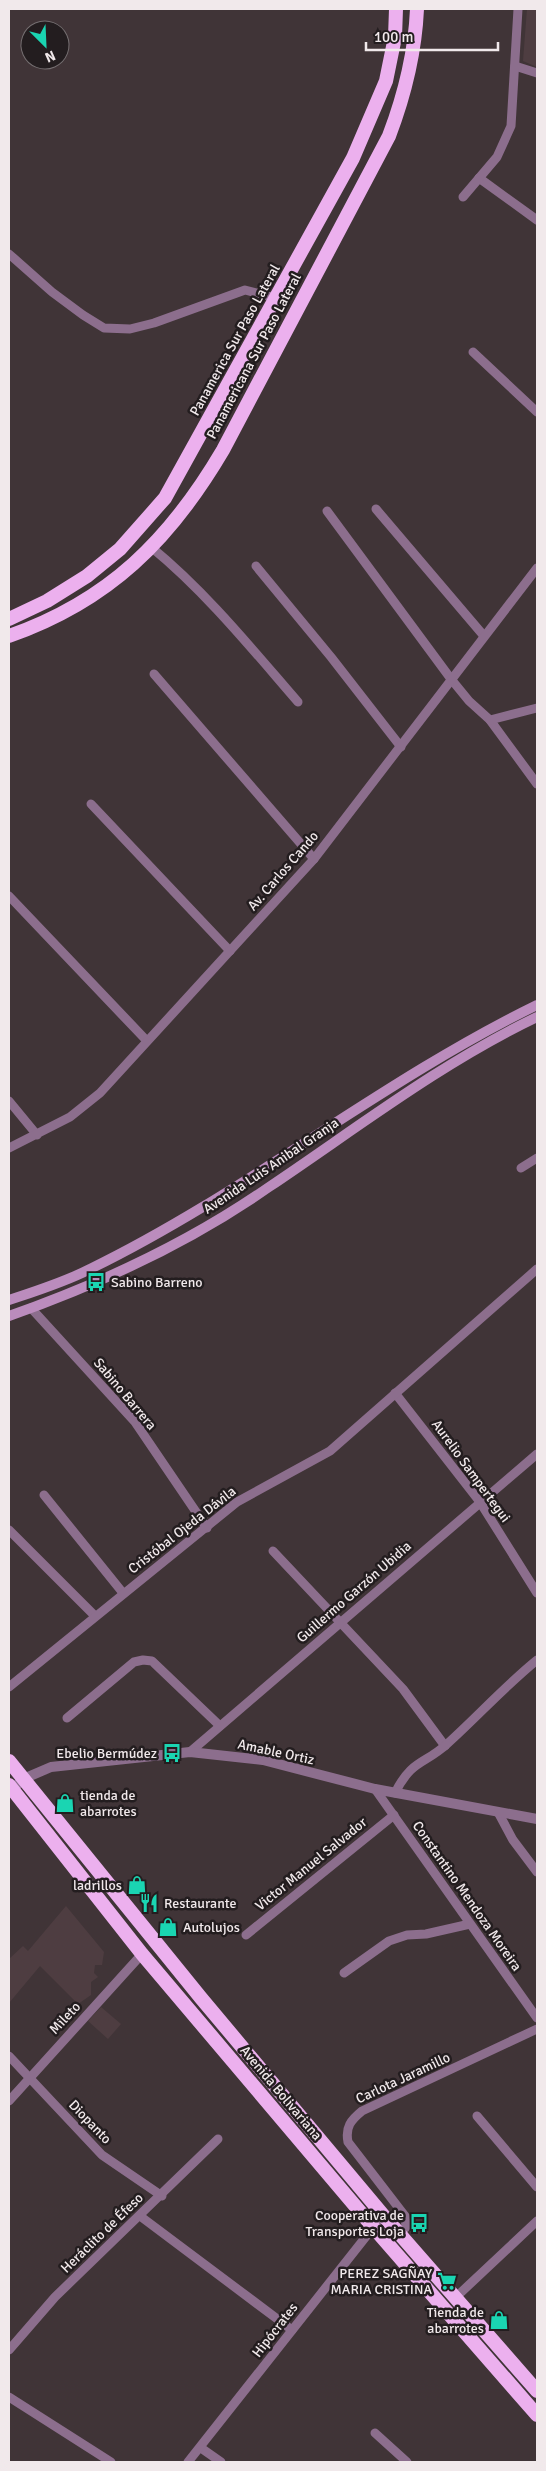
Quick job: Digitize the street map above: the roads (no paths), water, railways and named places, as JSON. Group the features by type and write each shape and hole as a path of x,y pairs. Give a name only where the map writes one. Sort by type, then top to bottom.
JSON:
{"highway":[{"name":"Panamerica Sur Paso Lateral","path":"9,618 47,601 87,576 120,549 143,525 164,498 194,449 353,158 386,80 395,37 396,9"},
{"name":"Panamericana Sur Paso Lateral","path":"9,636 73,608 105,588 151,547 200,489 223,450 389,136 404,97 412,64 417,9"},
{"name":"Avenida Bolivariana","path":"9,1761 201,1998 383,2215 537,2391"},
{"name":"Avenida Bolivariana","path":"10,1789 142,1954 372,2228 537,2415"}],"main road":[{"name":"Avenida Luis Anibal Granja","path":"9,1300 89,1270 219,1199 422,1068 537,1005"},
{"name":"Avenida Luis Anibal Granja","path":"9,1316 96,1282 163,1250 229,1214 428,1078 537,1017"}],"street":[{"path":"462,196 497,157 511,126 518,9"},
{"path":"516,66 537,73"},
{"path":"479,178 537,220"},
{"path":"9,254 52,292 104,328 130,329 154,323 245,290 276,298"},
{"path":"473,352 537,412"},
{"path":"376,509 484,636"},
{"path":"327,511 451,679 490,720 537,784"},
{"path":"151,547 170,562 247,642 298,702"},
{"path":"256,566 332,657 400,747"},
{"name":"Av. Carlos Cando","path":"9,1148 70,1117 100,1093 314,859 537,568"},
{"path":"154,674 314,859"},
{"path":"490,720 537,708"},
{"path":"91,804 230,951"},
{"path":"9,896 147,1042"},
{"path":"9,1101 37,1135"},
{"path":"521,1168 537,1158"},
{"name":"Cristóbal Ojeda Dávila","path":"9,1687 237,1502 330,1451 537,1269"},
{"name":"Sabino Barrera","path":"32,1308 134,1422 207,1528"},
{"name":"Aurelio Sampertegui","path":"395,1393 480,1502 537,1593"},
{"name":"Guillermo Garzón Ubidia","path":"190,1752 537,1454"},
{"path":"44,1494 124,1593"},
{"path":"9,1530 95,1616"},
{"path":"273,1551 402,1689 445,1746"},
{"path":"67,1718 134,1662 143,1660 152,1661 220,1726"},
{"path":"395,1793 403,1776 418,1762 445,1746 508,1684 537,1660"},
{"name":"Amable Ortiz","path":"10,1789 23,1779 51,1767 190,1752 263,1760 375,1789 537,1820"},
{"name":"Constantino Mendoza Moreira","path":"375,1789 537,2018"},
{"path":"498,1812 513,1840 537,1872"},
{"name":"Victor Manuel Salvador","path":"246,1935 394,1815"},
{"path":"344,1973 389,1941 407,1935 426,1934 470,1924"},
{"name":"Mileto","path":"9,2101 142,1954"},
{"name":"Carlota Jaramillo","path":"400,2234 406,2227 405,2216 348,2142 346,2131 351,2120 362,2110 537,2029"},
{"name":"Diopanto","path":"9,2056 102,2155 162,2196"},
{"path":"477,2116 537,2187"},
{"name":"Heráclito de Éfeso","path":"9,2350 55,2297 218,2140"},
{"name":"Hipócrates","path":"188,2462 201,2448 383,2215"},
{"path":"140,2216 292,2330"},
{"path":"455,2298 537,2221"},
{"path":"9,2397 111,2462"},
{"path":"375,2433 407,2462"},
{"path":"201,2448 222,2462"}],"place":[{"name":"Sabino Barreno","path":"96,1282"},
{"name":"Ebelio Bermúdez","path":"172,1753"},
{"name":"tienda de abarrotes","path":"65,1803"},
{"name":"ladrillos","path":"137,1885"},
{"name":"Restaurante","path":"149,1903"},
{"name":"Autolujos","path":"168,1927"},
{"name":"Cooperativa de Transportes Loja","path":"419,2223"},
{"name":"PEREZ SAGÑAY MARIA CRISTINA","path":"447,2281"},
{"name":"Tienda de abarrotes","path":"499,2320"}]}
